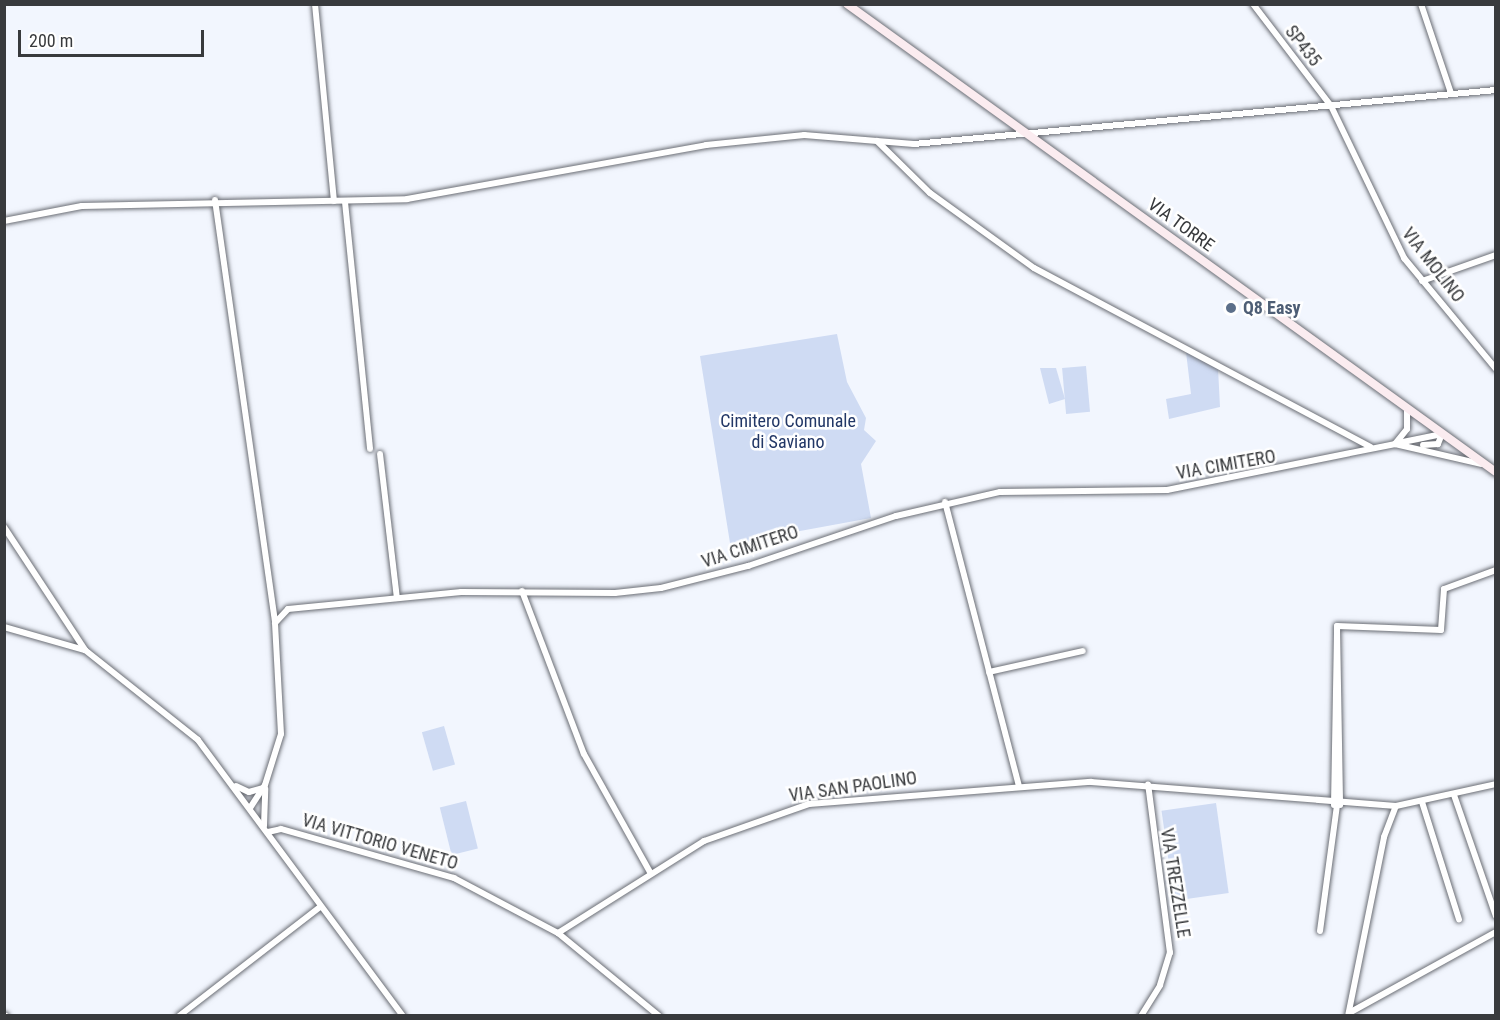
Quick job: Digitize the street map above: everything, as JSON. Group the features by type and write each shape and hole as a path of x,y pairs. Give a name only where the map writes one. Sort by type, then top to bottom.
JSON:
{"main road":[{"name":"VIA TORRE","path":"847,4 1496,472"}],"street":[{"path":"315,4 334,201"},
{"name":"SP435","path":"1253,4 1332,106"},
{"path":"1421,4 1451,93"},
{"path":"4,221 82,206 215,200 345,202 464,191 706,144 804,135 848,135 877,141 914,144 1021,130 1178,122 1496,90"},
{"name":"VIA MOLINO","path":"1332,106 1384,225 1422,280 1496,369"},
{"path":"877,141 930,193 1034,268 1370,447"},
{"path":"215,200 275,623 283,716 265,785 266,829"},
{"path":"345,202 370,448"},
{"path":"1422,280 1496,255"},
{"path":"1395,444 1407,429 1407,410"},
{"name":"VIA CIMITERO","path":"275,623 288,609 397,598 522,591 615,593 661,588 748,566 945,502 1000,492 1167,490 1315,464 1370,447 1442,434"},
{"name":"VIA CIMITERO","path":"1416,446 1438,444 1442,434"},
{"name":"VIA CIMITERO","path":"1395,444 1416,446 1485,465"},
{"path":"380,454 397,598"},
{"path":"945,502 1019,786"},
{"name":"VIA VITTORIO VENETO","path":"4,527 85,650 174,716 234,785 320,907 403,1016"},
{"path":"1320,931 1337,805 1337,628 1341,623 1441,630 1444,589 1496,570"},
{"path":"522,591 584,754 651,874"},
{"path":"4,627 85,650"},
{"path":"989,672 1083,651"},
{"name":"VIA SAN PAOLINO","path":"558,933 704,841 809,804 1019,786 1148,784 1337,805 1396,806 1455,795 1496,784"},
{"name":"VIA TREZZELLE","path":"1141,1016 1160,986 1170,953 1148,784"},
{"path":"234,785 249,792 265,785"},
{"path":"250,808 265,785"},
{"path":"1455,795 1496,916"},
{"path":"1422,801 1460,919"},
{"path":"1348,1014 1383,837 1396,806"},
{"name":"VIA VITTORIO VENETO","path":"266,829 280,829 454,878 558,933 659,1016"},
{"path":"179,1016 320,907"},
{"path":"1348,1014 1496,932"}],"green space":[{"name":"Cimitero Comunale di Saviano","path":"837,334 847,382 866,418 864,430 876,441 861,464 871,518 800,531 758,546 730,543 700,356"},
{"path":"1186,352 1218,368 1220,407 1169,419 1166,399 1191,394"},
{"path":"1086,366 1090,412 1066,414 1062,368"},
{"path":"1040,368 1056,368 1065,399 1049,404"},
{"path":"444,726 455,764 433,771 422,732"},
{"path":"466,801 478,849 452,855 440,808"},
{"path":"1216,803 1229,893 1174,901 1162,811"}],"place":[{"name":"Q8 Easy","path":"1231,308"}]}
